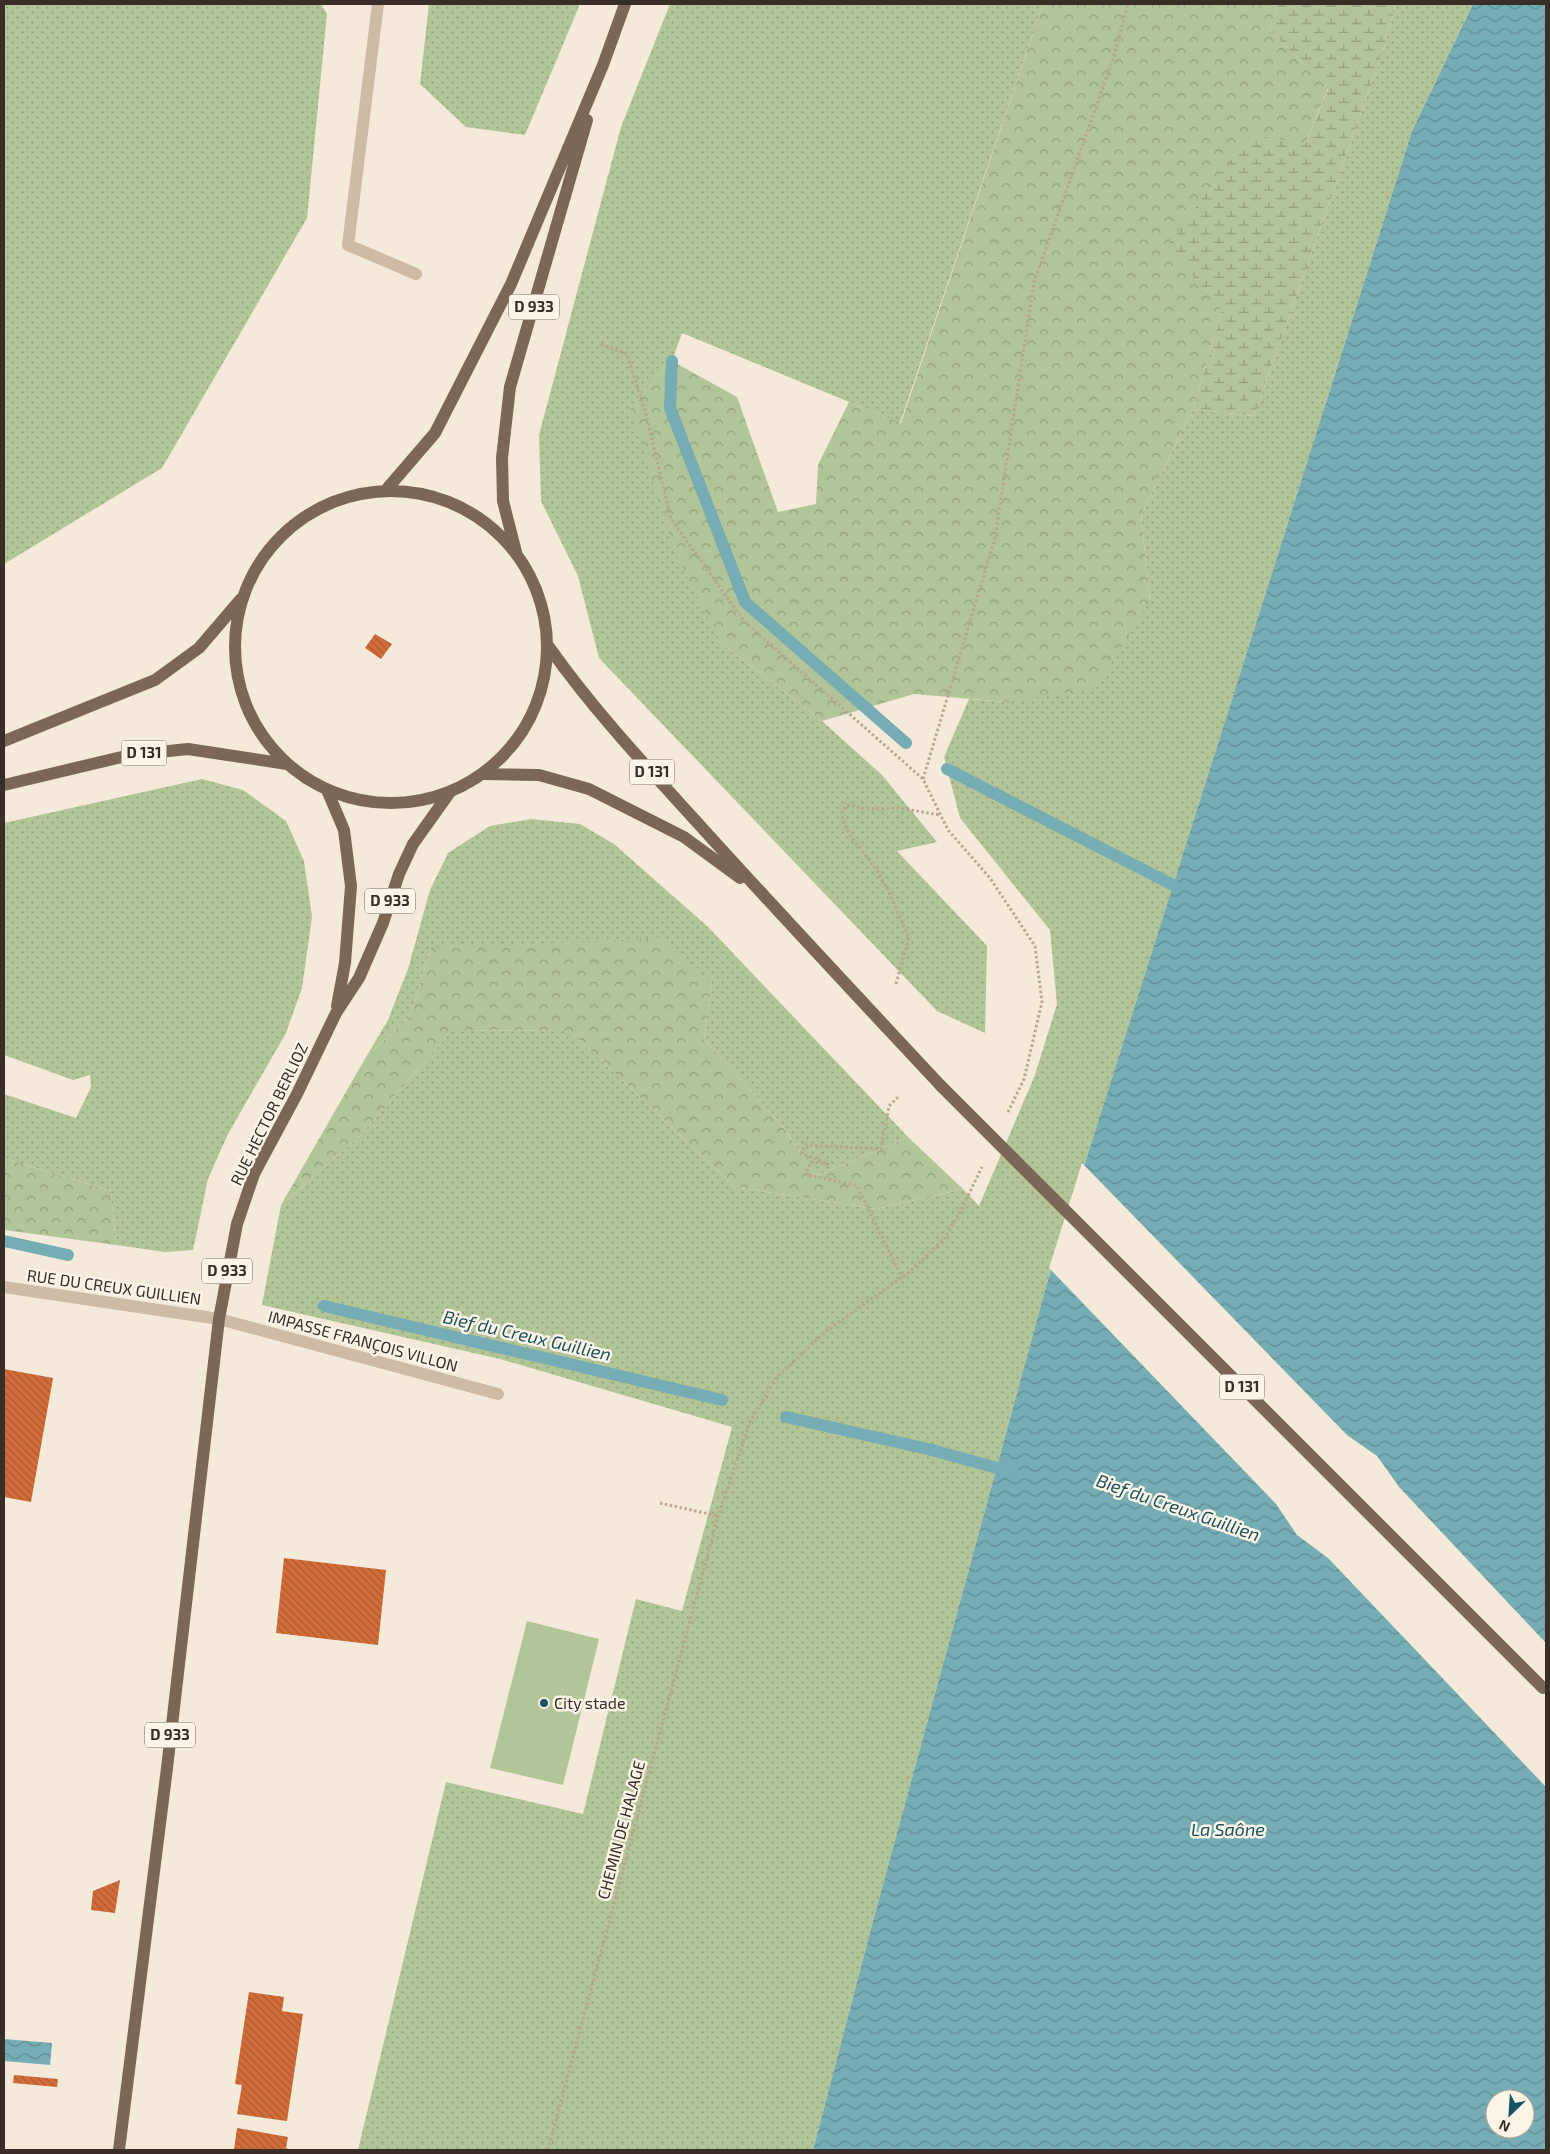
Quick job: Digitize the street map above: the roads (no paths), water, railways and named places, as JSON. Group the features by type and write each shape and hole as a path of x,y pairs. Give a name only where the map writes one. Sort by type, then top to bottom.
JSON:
{"main road":[{"name":"D 933","path":"386,490 435,433 511,284 602,65 625,4"},
{"name":"D 933","path":"516,553 503,501 502,458 510,387 602,65"},
{"path":"4,741 155,680 199,648 241,599 262,556 296,522 339,499 386,490 436,496 480,518 516,553 534,581 545,613 549,647 544,683 532,718 511,749 484,774 450,792 409,803 367,802 327,790 287,764 258,730 240,689 234,644 241,599"},
{"name":"D 131","path":"549,647 579,689 760,892 941,1086 1545,1690"},
{"name":"D 131","path":"4,785 130,755 188,749 287,764"},
{"name":"D 131","path":"484,774 539,775 589,789 684,837 760,892"},
{"name":"D 933","path":"327,790 344,830 351,886 345,963 336,1013"},
{"name":"D 933","path":"336,1013 362,970 383,923 400,874 413,844 450,792"},
{"name":"RUE HECTOR BERLIOZ","path":"219,1319 237,1224 254,1174 297,1094 336,1013"},
{"name":"D 933","path":"119,2150 167,1768 219,1319"}],"street":[{"path":"378,4 348,245 416,274"},
{"name":"RUE DU CREUX GUILLIEN","path":"4,1287 219,1319"},
{"name":"IMPASSE FRANÇOIS VILLON","path":"219,1319 498,1394"}],"water":[{"name":"La Saône","path":"1473,4 1546,4 1546,2150 813,2150 873,1921 1047,1283 1412,131"},
{"path":"4,2039 52,2043 50,2065 4,2061"}],"waterway":[{"path":"672,361 670,408 745,602 906,743"},
{"path":"947,769 1173,885"},
{"name":"Bief du Creux Guillien","path":"4,1241 68,1255"},
{"name":"Bief du Creux Guillien","path":"324,1306 722,1400"},
{"name":"Bief du Creux Guillien","path":"786,1417 928,1449 1012,1472"}],"place":[{"name":"City stade","path":"544,1703"}]}
